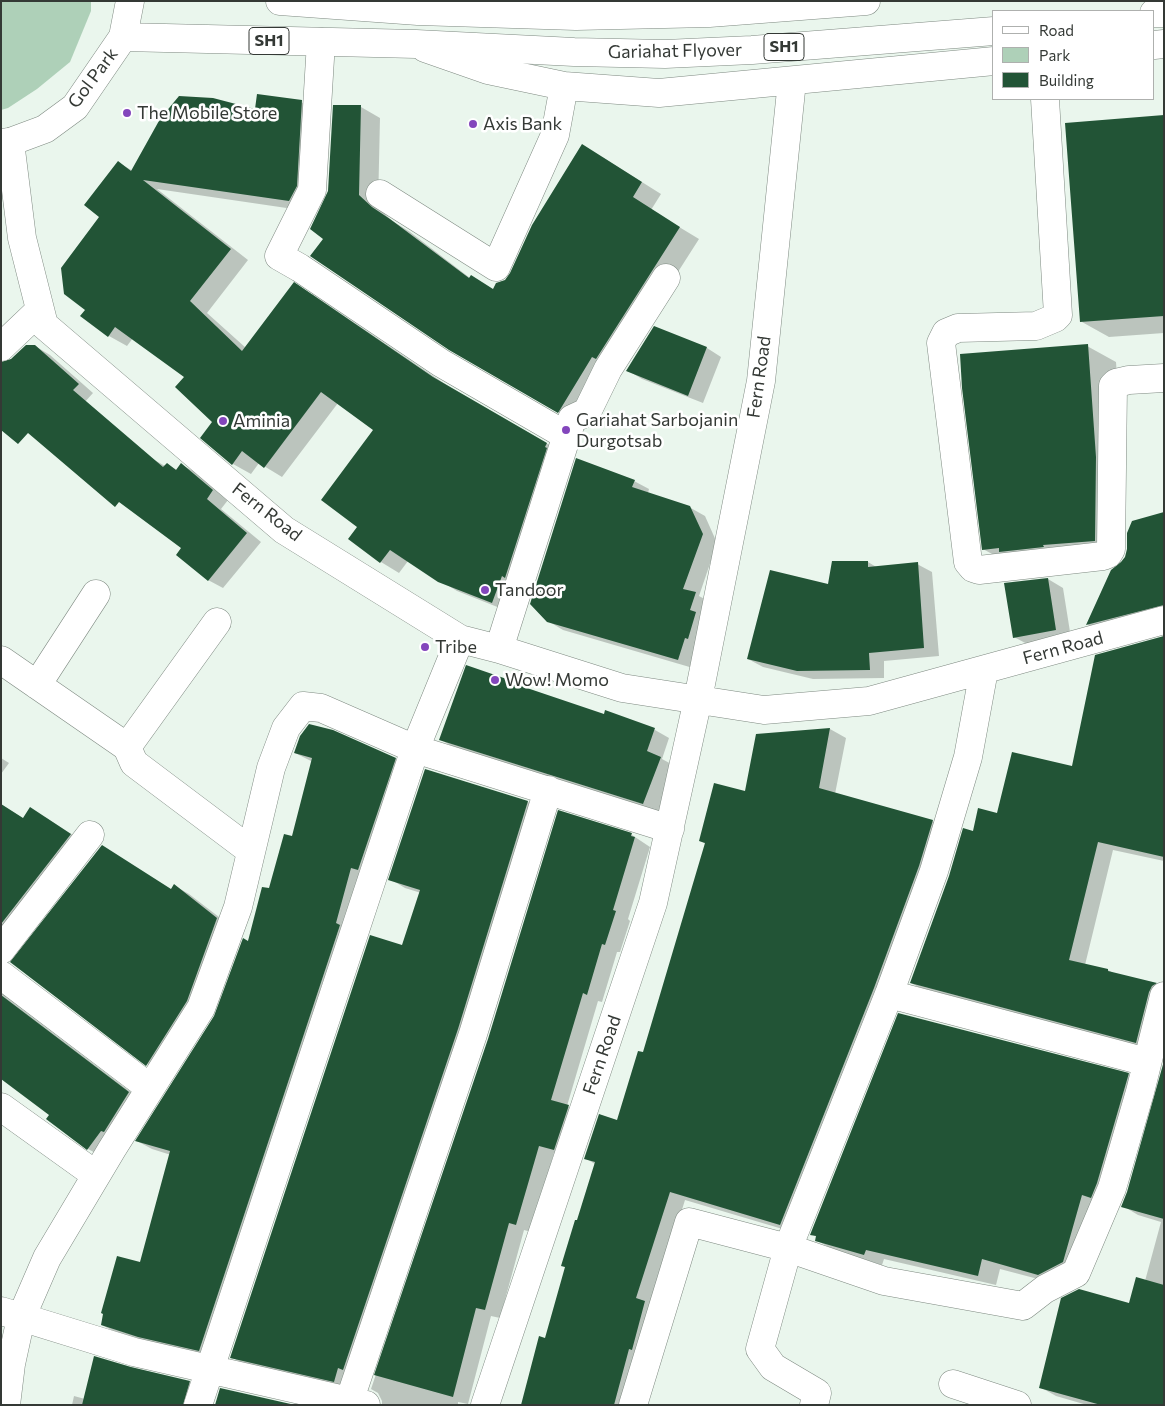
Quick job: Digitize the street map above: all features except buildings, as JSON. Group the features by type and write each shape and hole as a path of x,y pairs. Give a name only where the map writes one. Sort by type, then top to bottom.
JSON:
{"street":[{"name":"Gol Park","path":"6,143 45,129 76,107 123,37 130,1"},
{"name":"SH1","path":"280,1 426,4"},
{"name":"Gariahat Flyover","path":"426,4 576,16 709,13 866,1"},
{"name":"Gariahat Flyover","path":"416,44 574,52 665,54 752,50 992,31"},
{"name":"SH1","path":"123,37 416,44"},
{"path":"321,42 312,190 279,256 300,268 441,363 567,436"},
{"path":"416,44 488,70 564,86 659,93 992,61"},
{"name":"Fern Road","path":"485,1405 654,903 698,700 761,381 792,81"},
{"path":"380,194 496,268 555,135 564,86"},
{"path":"1045,100 1058,315 1036,326 958,328 946,333 940,343 968,562 973,568 979,570 1108,554 1111,549 1113,386 1116,383 1129,380 1164,378"},
{"name":"Fern Road","path":"6,143 22,238 44,325 284,530 460,639 499,649 622,688 764,710 870,701 1164,620"},
{"path":"499,649 572,418 586,412 608,369 666,278"},
{"path":"1,347 40,310"},
{"path":"37,685 96,594"},
{"path":"127,747 217,622"},
{"path":"198,1405 416,748 460,639"},
{"path":"1,660 127,747 134,763 251,850"},
{"path":"814,1405 817,1393 773,1366 760,1349 788,1248 889,994 934,871 968,757 984,670"},
{"path":"6,1405 11,1364 11,1315 201,1008 238,907 270,768 286,728 303,706 321,708 416,748 670,829"},
{"path":"11,1315 134,1352 354,1403 473,1034 548,790"},
{"path":"1,950 90,835"},
{"path":"1,975 150,1088"},
{"path":"889,994 1147,1062"},
{"path":"633,1405 689,1222 788,1248 884,1281 1023,1306 1045,1289 1076,1272 1112,1188 1164,996"},
{"path":"1,1107 96,1176"},
{"path":"952,1384 1017,1405"}],"green space":[{"path":"1,1 91,1 91,11 70,62 37,89 8,108 1,110"}],"place":[{"name":"The Mobile Store","path":"127,113"},
{"name":"Axis Bank","path":"473,124"},
{"name":"Aminia","path":"223,421"},
{"name":"Gariahat Sarbojanin Durgotsab","path":"566,430"},
{"name":"Tandoor","path":"485,590"},
{"name":"Tribe","path":"425,647"},
{"name":"Wow! Momo","path":"495,680"}]}
